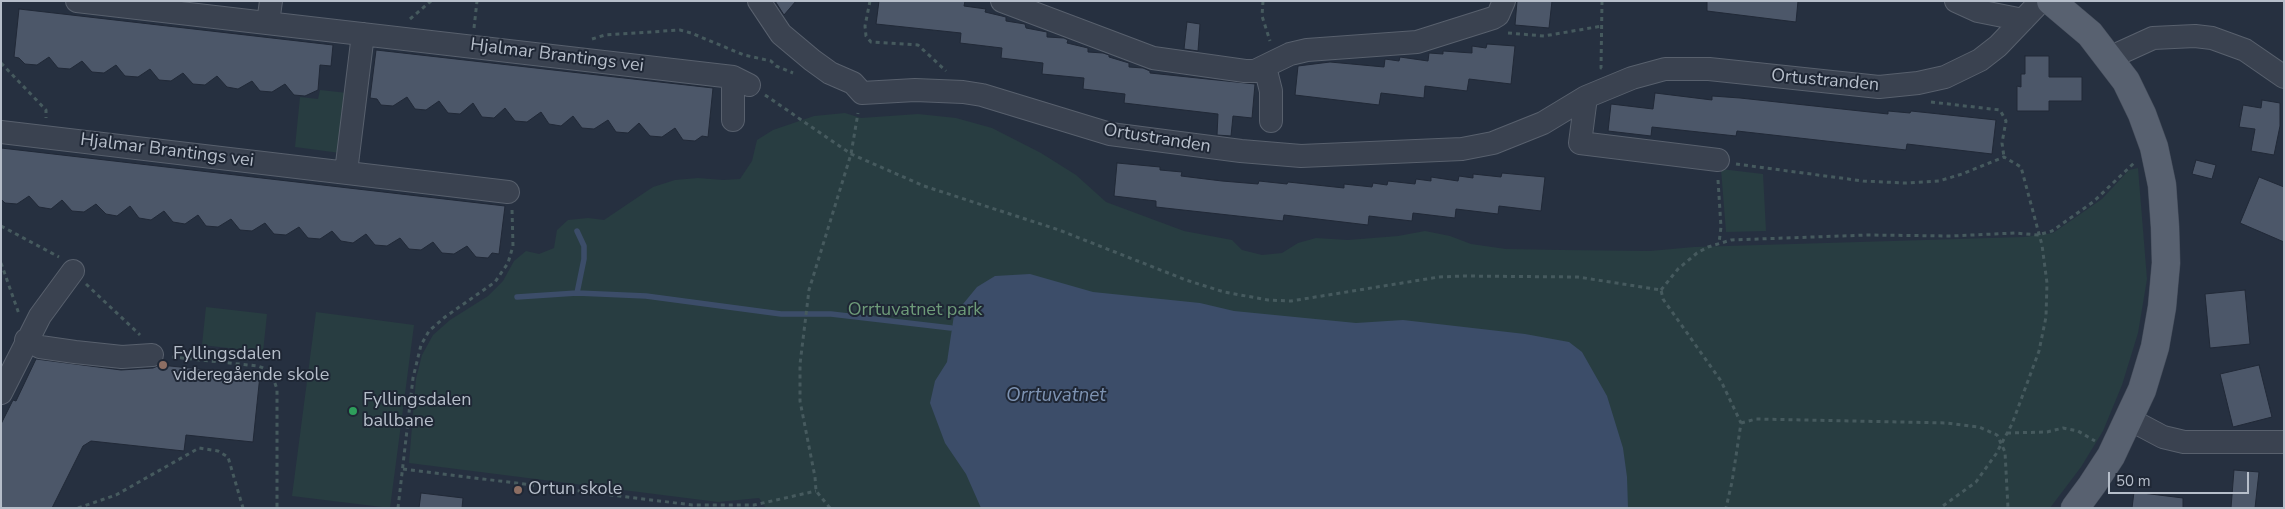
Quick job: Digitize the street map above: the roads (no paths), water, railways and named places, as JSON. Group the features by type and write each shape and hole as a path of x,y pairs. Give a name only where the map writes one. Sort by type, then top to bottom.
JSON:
{"main road":[{"path":"2051,1 2090,34 2126,81 2142,114 2154,147 2162,185 2165,227 2166,263 2162,307 2155,347 2142,390 2113,451 2075,508"}],"street":[{"name":"Hjalmar Brantings vei","path":"77,1 269,12 362,34 472,46 741,81 733,120"},
{"name":"Ortustranden","path":"759,1 781,34 812,60 830,73 853,84 862,93 915,90 951,91 982,95 1110,134 1241,151 1301,156 1462,149 1493,143 1543,123 1586,97 1632,78 1665,69 1709,69 1879,87 1918,83 1945,77 1980,60 1998,46 2041,1"},
{"path":"1002,1 1153,58 1245,71 1255,71 1290,54 1307,50 1417,42 1493,18 1498,15 1504,1"},
{"path":"1956,1 1978,11 2023,20"},
{"path":"346,172 362,34"},
{"path":"2109,58 2153,38 2195,36 2212,38 2245,50 2284,77"},
{"path":"1271,121 1272,63"},
{"path":"1586,97 1580,143 1718,160"},
{"name":"Hjalmar Brantings vei","path":"1,132 48,136 508,192"},
{"path":"1,393 26,340 40,316 73,271"},
{"path":"26,340 40,347 75,352 122,357 152,355"},
{"path":"2129,419 2163,437 2184,442 2284,442"}],"water":[{"name":"Orrtuvatnet","path":"1030,274 1093,292 1200,303 1234,311 1356,323 1403,320 1525,334 1569,342 1582,352 1607,396 1623,448 1627,477 1628,508 981,508 966,474 945,443 930,403 935,381 947,362 954,315 977,287 995,276"}],"waterway":[{"path":"577,231 584,246 584,259 577,293"},
{"path":"517,297 577,293 646,296 781,314 831,314 951,328"}],"place":[{"name":"Fyllingsdalen videregående skole","path":"163,365"},
{"name":"Fyllingsdalen ballbane","path":"353,411"},
{"name":"Ortun skole","path":"518,490"}],"park label":[{"name":"Orrtuvatnet park","path":"915,311"}]}
